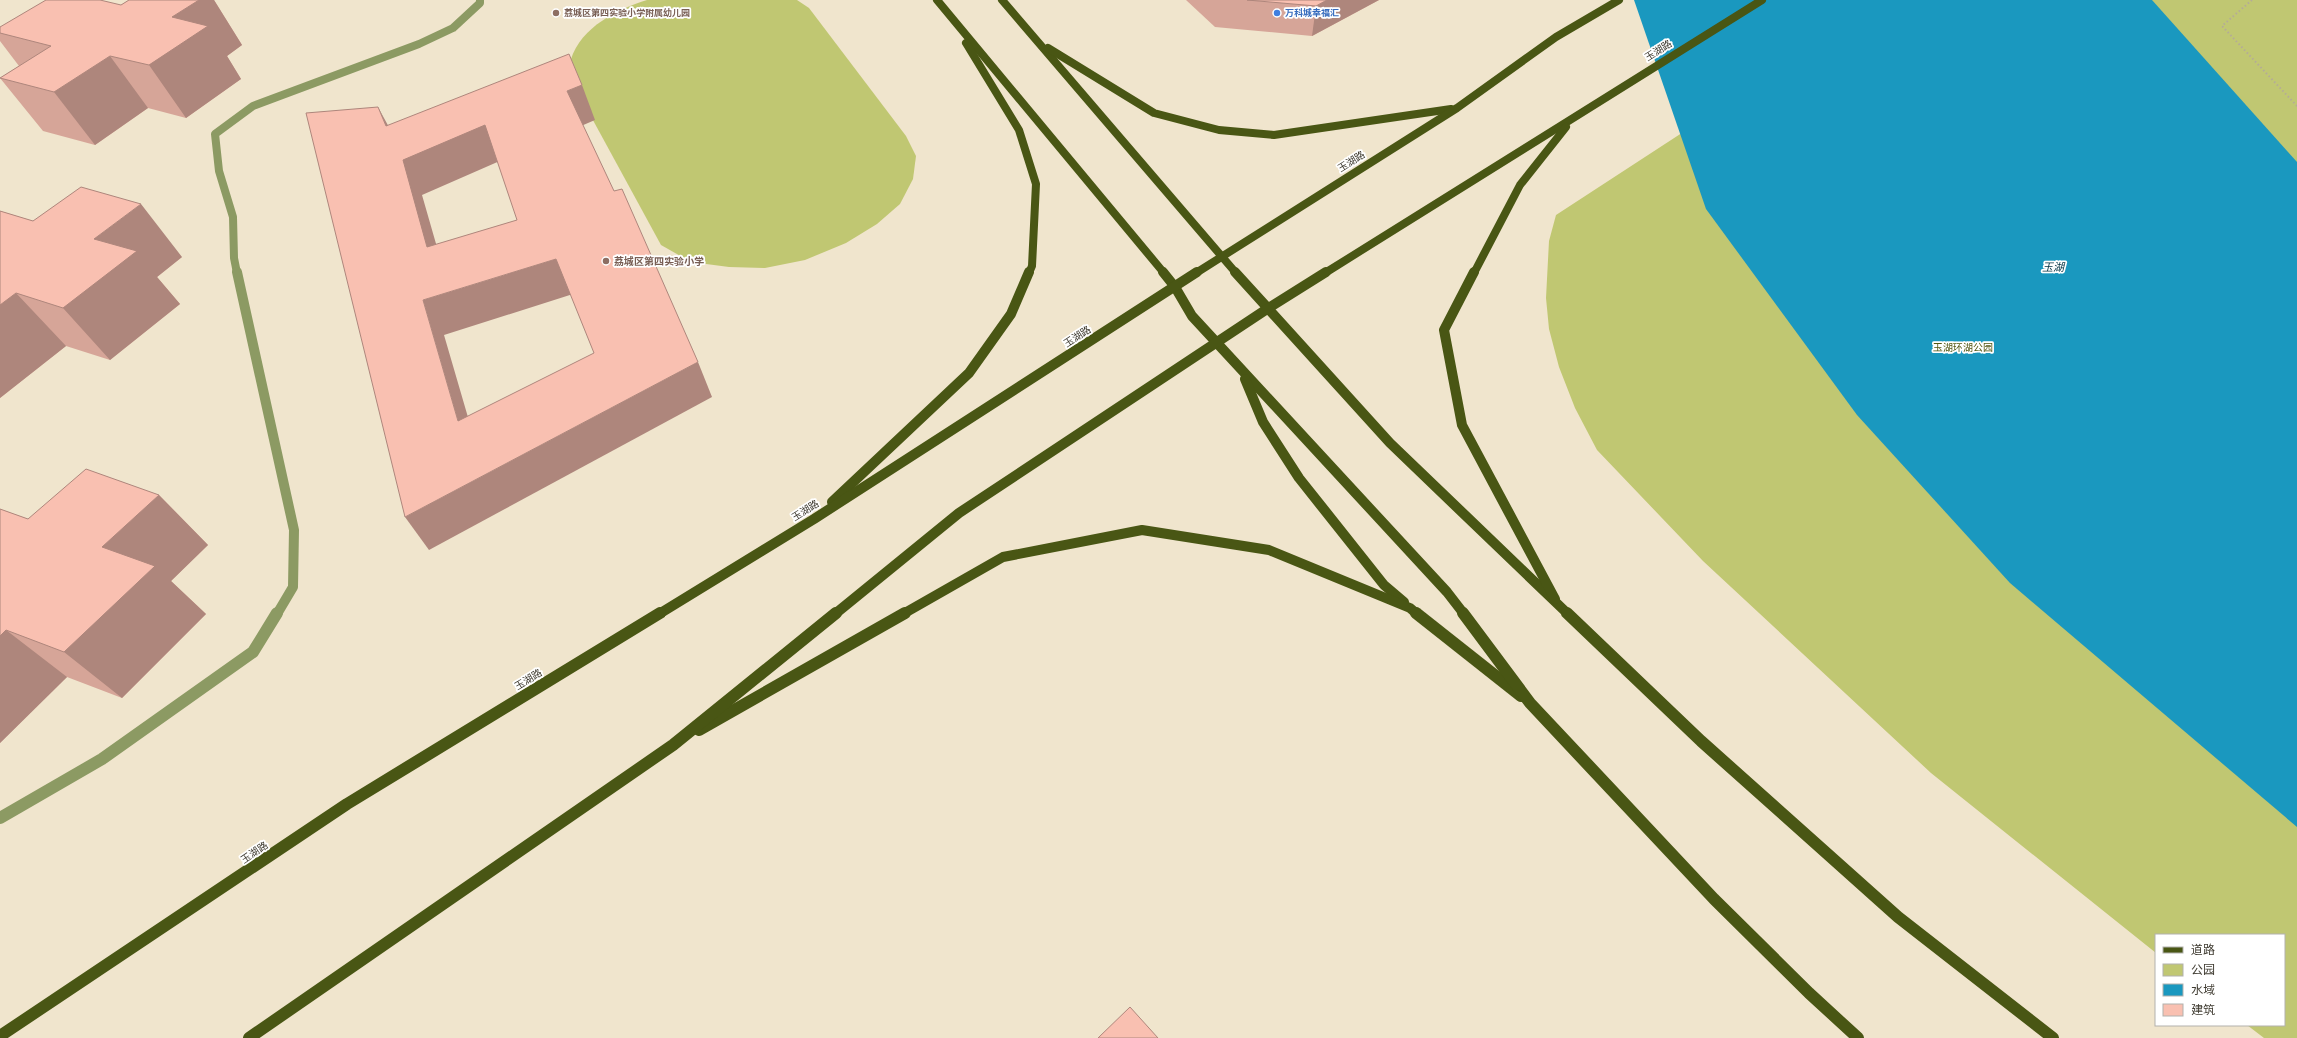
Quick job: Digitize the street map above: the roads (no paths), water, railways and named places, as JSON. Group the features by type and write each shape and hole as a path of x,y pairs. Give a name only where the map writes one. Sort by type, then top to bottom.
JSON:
{"main road":[{"path":"937,0 1175,287 1192,316 1242,372 1447,592 1489,645 1530,703 1714,898 1809,993 1858,1038"},
{"path":"1002,0 1267,309 1390,443 1560,608 1701,741 1898,917 2053,1038"},
{"name":"玉湖路","path":"0,1036 347,804 814,519 1221,256 1457,108 1556,37 1619,0"},
{"name":"玉湖路","path":"249,1038 673,745 959,513 1217,344 1267,309 1571,121 1628,83 1762,0"},
{"path":"814,519 969,373 1011,314 1032,266 1036,184 1019,130 949,14"},
{"path":"1040,44 1154,113 1219,130 1274,135 1457,108"},
{"path":"1560,608 1462,425 1444,330 1520,185 1571,121"},
{"path":"1242,372 1263,422 1299,478 1384,585 1410,608 1530,703"},
{"path":"673,745 1003,557 1142,530 1269,550 1410,608"}],"lane":[{"path":"0,818 102,759 253,652 292,587 294,530 234,258 233,217 219,171 215,134 254,106 419,44 453,28 480,3 480,0"}],"water":[{"name":"玉湖","path":"1634,0 2152,0 2297,162 2297,827 2010,583 1857,415 1706,209"}],"place":[{"name":"荔城区第四实验小学附属幼儿园","path":"556,13"},
{"name":"万科城幸福汇","path":"1277,13"},
{"name":"荔城区第四实验小学","path":"606,261"}],"park label":[{"name":"玉湖环湖公园","path":"1963,347"}]}
